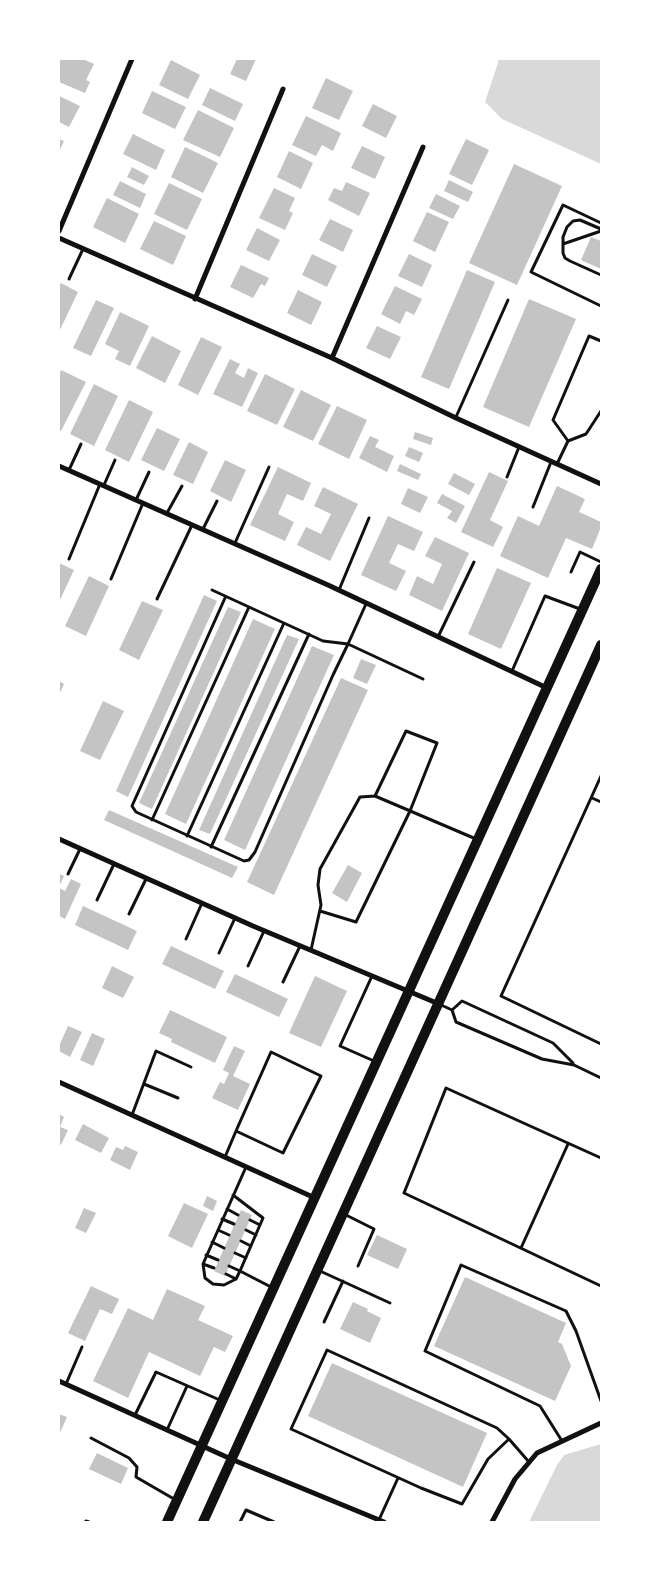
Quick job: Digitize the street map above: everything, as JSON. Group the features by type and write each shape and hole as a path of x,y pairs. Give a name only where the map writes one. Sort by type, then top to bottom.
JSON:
{"main road":[{"path":"167,1522 601,569"},
{"path":"203,1522 601,645"}],"street":[{"path":"59,231 132,59"},
{"path":"195,299 284,89"},
{"path":"332,358 423,147"},
{"path":"59,238 332,358 456,418 601,484"},
{"path":"59,466 339,590 547,688"},
{"path":"59,839 264,931 439,1004"},
{"path":"59,1082 315,1198"},
{"path":"59,1381 231,1459 380,1522"},
{"path":"492,1522 515,1478 537,1453 601,1423"}],"lane":[{"path":"601,223 563,205 531,272 601,306"},
{"path":"601,230 580,220 573,221 567,227 562,244 565,258 601,275"},
{"path":"562,244 601,230"},
{"path":"69,279 82,249"},
{"path":"456,418 508,300"},
{"path":"568,440 553,420 589,336 601,341"},
{"path":"557,464 568,440 586,434 601,411"},
{"path":"68,470 81,444"},
{"path":"507,477 519,447"},
{"path":"68,559 115,460"},
{"path":"532,507 551,461"},
{"path":"235,544 269,467"},
{"path":"136,500 149,472"},
{"path":"166,514 182,486"},
{"path":"203,530 217,501"},
{"path":"111,579 143,503"},
{"path":"339,590 369,518"},
{"path":"157,599 192,525"},
{"path":"571,572 580,552 601,562"},
{"path":"438,637 474,562"},
{"path":"212,590 225,598 323,641 348,644 423,679"},
{"path":"512,671 545,596 583,610"},
{"path":"225,598 132,806 136,812 152,820 244,862 249,860 255,852 366,603"},
{"path":"152,820 249,607"},
{"path":"186,836 284,623"},
{"path":"211,847 309,634"},
{"path":"320,911 356,922 410,811 437,743 406,732 375,796"},
{"path":"601,776 502,996 601,1044"},
{"path":"311,950 321,905 318,885 320,869 360,797 375,796 478,840"},
{"path":"592,798 601,802"},
{"path":"68,874 80,848"},
{"path":"98,900 114,863"},
{"path":"129,914 146,878"},
{"path":"186,939 202,903"},
{"path":"219,953 235,918"},
{"path":"248,966 264,931"},
{"path":"283,982 300,946"},
{"path":"372,976 340,1046 376,1063"},
{"path":"452,1010 462,1001 553,1043 574,1064 601,1078"},
{"path":"439,1004 452,1010 456,1022 542,1059 574,1064"},
{"path":"132,1115 156,1051 191,1067"},
{"path":"225,1157 236,1131 271,1052 322,1076 283,1153 236,1131"},
{"path":"144,1084 178,1098"},
{"path":"601,1158 446,1088 404,1193 601,1286"},
{"path":"521,1248 568,1143"},
{"path":"233,1194 264,1218 236,1279 224,1285 213,1284 205,1278 203,1264 226,1209 233,1194 246,1167"},
{"path":"226,1209 238,1215"},
{"path":"343,1214 374,1229 358,1266"},
{"path":"222,1219 234,1224"},
{"path":"250,1220 260,1225"},
{"path":"218,1230 229,1235"},
{"path":"246,1230 256,1234"},
{"path":"241,1241 251,1246"},
{"path":"212,1242 224,1248"},
{"path":"235,1253 246,1258"},
{"path":"206,1255 218,1260"},
{"path":"203,1264 214,1268"},
{"path":"229,1266 273,1288"},
{"path":"562,1441 540,1406 424,1351 461,1266 566,1311 576,1331 601,1401"},
{"path":"318,1270 390,1303"},
{"path":"226,1274 236,1279"},
{"path":"324,1322 343,1281"},
{"path":"66,1384 82,1347"},
{"path":"509,1439 488,1458 462,1504 398,1478 291,1429 327,1350 497,1428 509,1439 529,1462"},
{"path":"135,1415 156,1372 222,1401"},
{"path":"167,1430 187,1386"},
{"path":"91,1438 129,1458 137,1468 136,1477 177,1500"},
{"path":"380,1522 398,1478"},
{"path":"240,1522 246,1510 274,1522"}],"shaded area":[{"path":"498,59 601,59 601,164 502,119 485,102"},
{"path":"601,1444 601,1522 529,1522 557,1465 564,1455"}],"building":[{"path":"60,59 83,59 94,64 86,80 90,82 85,93 59,82"},
{"path":"237,59 256,59 246,81 230,74"},
{"path":"171,60 200,75 188,99 159,85"},
{"path":"326,78 353,91 339,120 312,108"},
{"path":"210,88 243,104 235,121 202,105"},
{"path":"152,91 186,107 175,129 142,113"},
{"path":"59,96 80,106 69,127 59,122"},
{"path":"373,104 397,116 386,138 362,126"},
{"path":"198,110 234,128 220,157 183,140"},
{"path":"306,116 341,133 333,151 322,145 316,156 292,145"},
{"path":"133,134 165,150 156,170 123,154"},
{"path":"59,139 64,141 59,152"},
{"path":"466,139 489,150 472,185 449,174"},
{"path":"362,146 385,157 375,179 351,168"},
{"path":"185,147 218,163 203,193 171,177"},
{"path":"289,151 313,163 301,189 277,177"},
{"path":"514,164 562,186 517,285 469,263"},
{"path":"132,167 149,176 144,185 127,177"},
{"path":"449,180 473,192 468,202 444,191"},
{"path":"120,181 146,194 140,208 113,195"},
{"path":"346,182 370,193 359,216 328,200 334,188 342,191"},
{"path":"169,183 202,199 187,230 154,214"},
{"path":"274,188 295,198 289,211 293,213 285,230 259,218"},
{"path":"436,194 460,206 453,219 429,208"},
{"path":"107,198 139,214 125,243 93,227"},
{"path":"427,212 449,222 435,252 413,241"},
{"path":"330,219 353,230 343,252 319,240"},
{"path":"154,221 186,236 173,265 140,249"},
{"path":"257,228 280,240 269,261 246,250"},
{"path":"591,237 601,241 601,269 581,260"},
{"path":"312,254 337,266 327,287 302,275"},
{"path":"409,254 432,265 422,287 398,276"},
{"path":"241,265 269,278 265,286 261,284 253,298 230,287"},
{"path":"467,270 495,282 449,389 421,377"},
{"path":"61,283 78,292 59,332 59,287"},
{"path":"395,286 422,299 414,315 406,311 400,324 381,314"},
{"path":"298,290 322,302 311,325 287,313"},
{"path":"529,299 576,319 529,427 483,407"},
{"path":"96,300 114,308 91,356 73,348"},
{"path":"120,312 149,326 130,366 115,359 119,351 105,344"},
{"path":"377,326 401,337 390,359 366,348"},
{"path":"152,336 181,351 165,383 136,368"},
{"path":"201,337 222,347 198,395 178,385"},
{"path":"230,359 240,364 235,373 244,378 248,368 258,373 242,407 213,394"},
{"path":"61,370 86,382 61,431 59,430 59,376"},
{"path":"265,374 295,389 277,425 247,411"},
{"path":"94,384 118,396 94,446 70,434"},
{"path":"301,390 331,405 313,441 283,427"},
{"path":"129,400 153,412 129,462 105,450"},
{"path":"337,406 367,420 349,459 318,444"},
{"path":"157,428 180,439 164,471 141,460"},
{"path":"415,432 433,438 431,445 413,439"},
{"path":"370,436 379,440 375,447 394,456 387,472 359,458"},
{"path":"189,442 208,452 193,484 173,475"},
{"path":"409,447 423,453 419,462 405,456"},
{"path":"225,460 246,470 231,502 210,491"},
{"path":"400,464 421,474 418,480 397,471"},
{"path":"278,467 311,483 303,501 287,494 278,514 294,522 285,541 250,525"},
{"path":"489,472 508,481 490,520 503,527 493,547 461,532"},
{"path":"454,473 475,484 469,495 448,484"},
{"path":"557,486 585,499 579,512 601,522 601,527 592,549 566,538 548,578 500,556 518,516 539,526"},
{"path":"323,487 358,504 330,561 297,545 306,527 321,534 331,514 314,506"},
{"path":"408,488 428,497 420,513 401,504"},
{"path":"442,494 465,506 456,523 447,518 452,511 437,503"},
{"path":"388,516 423,532 414,551 398,544 389,563 406,571 396,591 361,575"},
{"path":"435,537 469,553 442,611 409,595 417,576 433,584 442,564 425,556"},
{"path":"59,563 74,570 59,602"},
{"path":"497,568 531,583 501,649 468,634"},
{"path":"89,576 109,586 86,636 65,626"},
{"path":"204,595 217,601 128,797 116,791"},
{"path":"142,601 163,610 139,660 119,650"},
{"path":"228,607 241,612 152,809 139,803"},
{"path":"253,619 275,629 186,824 165,814"},
{"path":"287,635 299,639 210,834 199,830"},
{"path":"312,646 334,655 245,850 224,840"},
{"path":"361,659 376,665 367,684 353,678"},
{"path":"341,678 368,690 274,895 247,882"},
{"path":"59,681 64,684 59,695"},
{"path":"103,701 124,711 100,760 80,751"},
{"path":"109,810 238,867 232,878 104,820"},
{"path":"348,865 362,873 347,902 332,893"},
{"path":"59,874 64,876 59,887"},
{"path":"71,879 81,884 65,919 59,916 59,888 65,891"},
{"path":"83,906 137,931 128,950 75,925"},
{"path":"171,946 224,971 215,989 162,964"},
{"path":"112,966 134,977 123,998 102,988"},
{"path":"235,974 288,999 279,1017 226,992"},
{"path":"315,976 347,991 321,1047 289,1033"},
{"path":"170,1010 227,1037 215,1063 171,1042 172,1039 159,1033"},
{"path":"68,1026 82,1032 70,1057 59,1051 59,1046"},
{"path":"92,1033 105,1039 93,1066 80,1060"},
{"path":"234,1046 245,1051 233,1076 250,1084 238,1110 212,1098 220,1082 224,1084 229,1073 223,1070"},
{"path":"59,1114 64,1117 60,1127 68,1130 61,1145 59,1143"},
{"path":"83,1124 109,1138 101,1153 75,1140"},
{"path":"125,1146 138,1152 130,1170 110,1160 116,1147 123,1150"},
{"path":"207,1196 217,1201 213,1211 203,1206"},
{"path":"184,1203 208,1214 192,1248 168,1236"},
{"path":"84,1208 96,1213 86,1233 75,1228"},
{"path":"241,1210 252,1215 225,1276 214,1271"},
{"path":"377,1235 407,1249 398,1269 367,1255"},
{"path":"465,1277 566,1323 558,1342 562,1344 571,1366 555,1401 434,1346"},
{"path":"91,1286 119,1299 112,1314 100,1309 85,1341 68,1333"},
{"path":"167,1289 205,1306 198,1320 233,1336 225,1352 214,1347 200,1376 149,1352 128,1398 93,1381 128,1308 153,1320"},
{"path":"353,1302 381,1318 370,1343 340,1329"},
{"path":"332,1363 487,1433 463,1487 308,1416"},
{"path":"59,1414 67,1417 59,1435"},
{"path":"97,1453 128,1468 121,1484 89,1469"}]}
